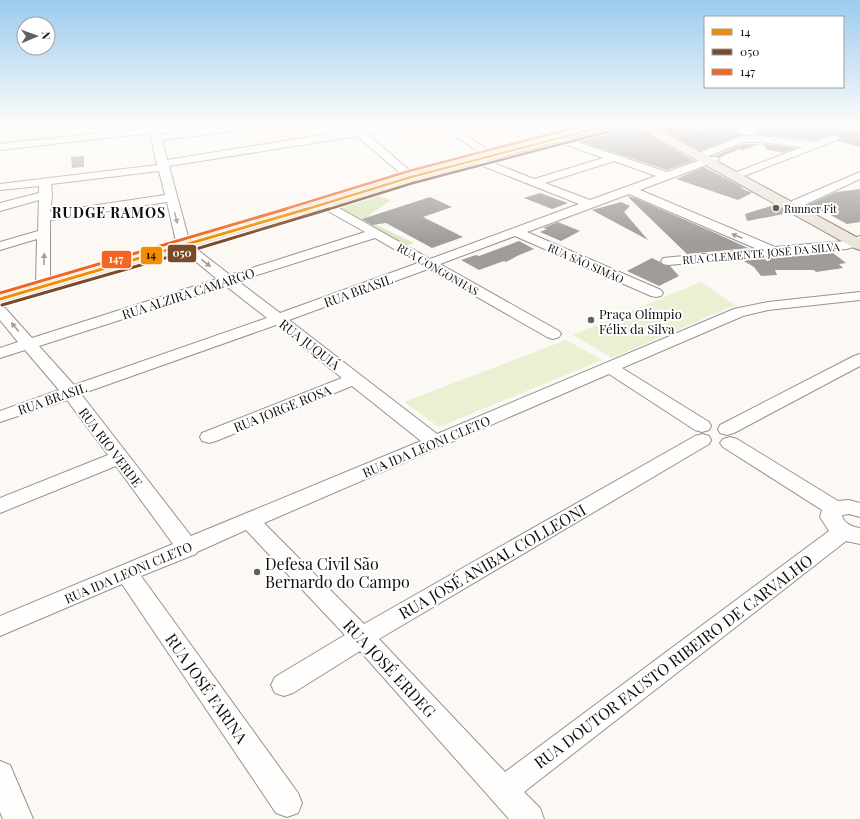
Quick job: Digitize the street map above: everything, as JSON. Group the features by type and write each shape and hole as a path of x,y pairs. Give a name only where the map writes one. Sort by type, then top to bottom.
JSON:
{"main road":[{"path":"0,298 184,246 411,177 461,164"},
{"path":"720,164 859,241"},
{"path":"721,164 796,204 859,241"}],"street":[{"path":"0,187 167,164"},
{"path":"396,164 411,177"},
{"path":"488,164 589,204"},
{"path":"535,182 593,164"},
{"path":"632,164 667,176"},
{"name":"RUA BRASIL","path":"0,417 279,319 630,190 694,164"},
{"path":"741,174 765,164"},
{"path":"163,165 184,246"},
{"path":"796,204 860,175"},
{"path":"43,286 46,181"},
{"path":"630,190 773,252"},
{"path":"0,207 46,195"},
{"path":"45,217 116,205 171,198"},
{"name":"RUA CONGONHAS","path":"323,203 554,334"},
{"name":"RUA SÃO SIMÃO","path":"516,232 656,293"},
{"path":"0,246 45,233"},
{"name":"RUA ALZIRA CAMARGO","path":"0,353 376,233"},
{"name":"RUA CLEMENTE JOSÉ DA SILVA","path":"668,261 848,245 859,241"},
{"name":"RUA JUQUIÁ","path":"184,246 435,442"},
{"name":"RUA IDA LEONI CLETO","path":"0,626 188,548 249,520 739,312 749,309 860,296"},
{"name":"RUA RIO VERDE","path":"0,311 70,392 118,458 188,548"},
{"path":"610,368 718,446 728,436 860,359"},
{"name":"RUA JORGE ROSA","path":"210,438 354,379"},
{"name":"RUA JOSÉ ANIBAL COLLEONI","path":"284,685 702,433"},
{"path":"728,436 846,526"},
{"path":"0,506 118,458"},
{"path":"846,526 845,507 860,510"},
{"name":"RUA JOSÉ ERDEG","path":"249,520 362,637 529,819"},
{"name":"RUA DOUTOR FAUSTO RIBEIRO DE CARVALHO","path":"503,791 846,526"},
{"name":"RUA JOSÉ FARINA","path":"128,573 287,803"},
{"path":"0,775 18,819"}],"green space":[{"path":"374,195 391,200 364,219 414,243 407,245 336,206"},
{"path":"701,282 735,305 612,358 573,335"},
{"path":"566,340 602,360 439,427 404,402"}],"building":[{"path":"72,164 84,164 84,167 72,168"},
{"path":"649,164 684,164 667,170"},
{"path":"704,167 752,193 738,200 676,179"},
{"path":"860,189 860,222 847,224 825,212 805,206 836,192"},
{"path":"540,193 568,203 552,209 524,198"},
{"path":"627,196 635,198 748,248 687,254"},
{"path":"430,197 452,207 423,217 463,237 432,248 386,223 372,225 362,219"},
{"path":"621,202 630,206 624,212 648,240 592,210"},
{"path":"774,205 789,213 747,221 745,214"},
{"path":"558,222 580,231 561,241 540,232 547,229 543,228"},
{"path":"519,241 534,249 506,262 504,261 479,270 461,260 476,255 479,256"},
{"path":"833,253 846,263 839,264 843,268 816,272 814,270 775,270 777,275 761,276 754,267 742,260"},
{"path":"652,258 663,265 670,266 679,276 659,286 627,271"}],"transit line":[{"name":"147","path":"0,293 435,164"},
{"name":"14","path":"0,299 184,246 411,177 460,164"},
{"name":"050","path":"2,305 186,252 413,183 484,164"}],"place":[{"name":"Runner Fit","path":"776,208"},
{"name":"Praça Olímpio Félix da Silva","path":"591,320"},
{"name":"Defesa Civil São Bernardo do Campo","path":"257,572"}],"district":[{"name":"RUDGE RAMOS","path":"109,212"}]}
